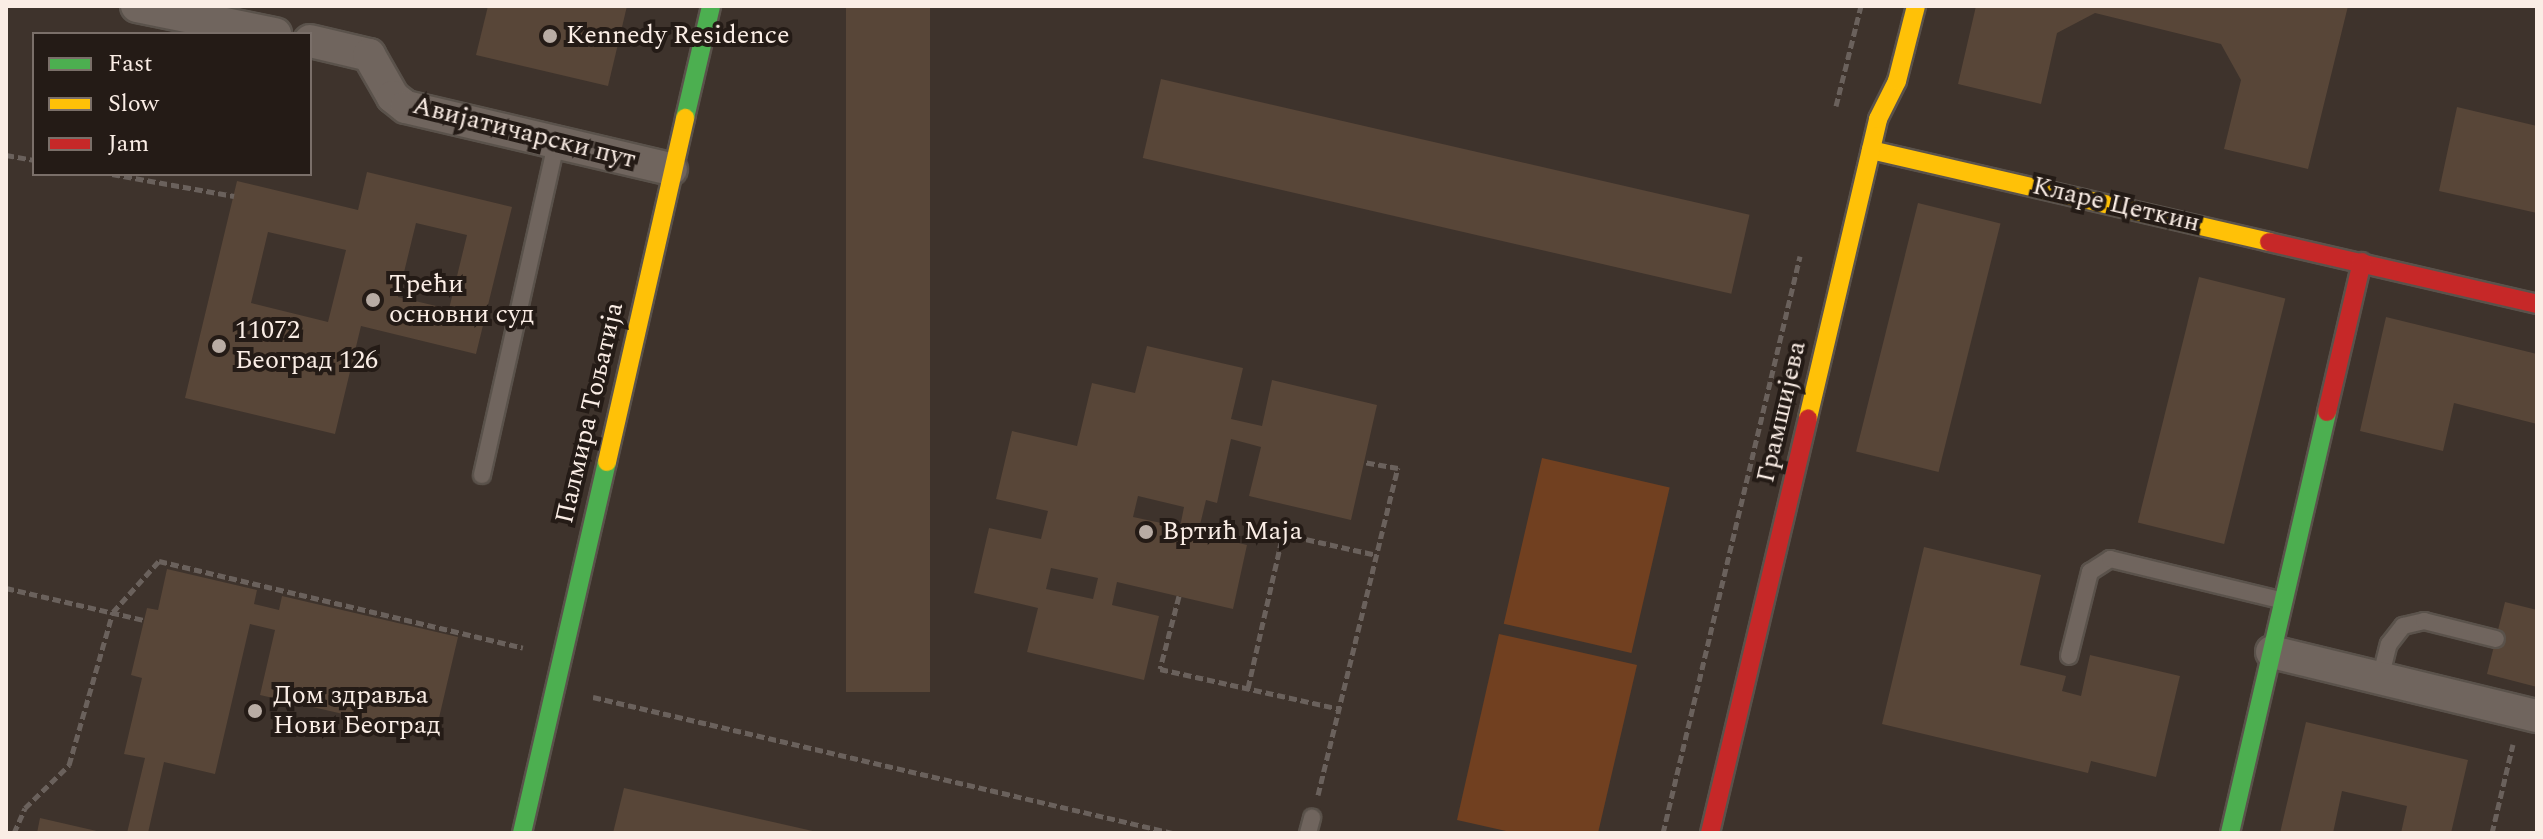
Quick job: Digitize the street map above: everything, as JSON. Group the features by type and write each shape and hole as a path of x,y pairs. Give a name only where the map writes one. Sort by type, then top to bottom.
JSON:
{"street":[{"path":"137,6 265,32"},
{"name":"Палмира Тољатија","path":"522,833 671,169 711,6"},
{"name":"Грамшијева","path":"1710,833 1871,150 1883,106 1897,81 1916,6"},
{"name":"Авијатичарски пут","path":"312,41 369,55 393,97 406,107 671,169"},
{"name":"Кларе Цеткин","path":"1871,150 2537,304"},
{"path":"2230,833 2362,262"},
{"path":"2272,652 2529,714"}],"lane":[{"path":"482,475 556,143"},
{"path":"2069,656 2090,572 2110,559 2284,601"},
{"path":"2380,679 2389,644 2403,626 2424,621 2496,639"}],"path":[{"path":"6,155 32,160"},
{"path":"123,176 234,196"},
{"path":"1310,826 1398,468 1364,462"},
{"path":"1248,688 1283,534 1377,555"},
{"path":"14,833 25,808 69,765 113,612 159,561 562,658"},
{"path":"6,588 144,620"},
{"path":"1179,596 1160,669 1340,709"},
{"path":"585,695 1173,833"},
{"path":"2492,833 2529,714"}],"shaded area":[{"path":"1542,458 1670,487 1631,653 1504,624"},
{"path":"1499,634 1637,665 1598,833 1515,833 1457,820"}],"building":[{"name":"Kennedy Residence","path":"488,6 627,6 608,86 476,55"},
{"path":"846,6 930,6 930,692 846,692"},
{"path":"1976,6 2348,6 2308,169 2224,149 2241,80 2221,44 2095,13 2057,33 2041,104 1958,84"},
{"path":"1161,79 1750,215 1731,294 1143,158"},
{"path":"2457,107 2537,126 2537,213 2439,191"},
{"name":"Трећи основни суд","path":"367,172 512,207 476,354 361,326 335,434 185,398 237,181 358,210","holes":["416,223 467,235 449,309 398,297","268,232 346,250 328,322 251,303"]},
{"path":"1918,203 2000,224 1939,472 1856,451"},
{"path":"2199,277 2285,299 2224,544 2138,522"},
{"path":"2386,317 2537,354 2537,424 2454,403 2443,451 2360,431"},
{"path":"1147,346 1243,368 1231,419 1262,426 1272,380 1377,405 1351,520 1249,496 1261,447 1231,439 1217,503 1206,500 1198,533 1247,545 1233,609 1117,582 1112,605 1159,616 1144,680 1027,652 1038,608 974,593 989,528 1041,539 1048,511 996,499 1012,431 1077,446 1092,383 1135,393","holes":["1138,496 1184,507 1180,527 1133,517","1051,568 1098,578 1093,599 1046,589"]},
{"path":"1924,547 2041,575 2020,665 2066,676 2062,691 2081,696 2090,655 2180,676 2156,777 2091,761 2088,773 1882,724"},
{"path":"167,569 257,590 254,604 279,610 282,596 458,637 435,735 260,695 275,630 250,624 215,774 164,762 148,833 127,833 145,758 124,754 142,678 131,675 147,608 158,610"},
{"path":"2505,602 2537,610 2537,687 2487,674"},
{"path":"2306,722 2468,760 2451,833 2401,833 2407,806 2342,791 2333,833 2280,833"},
{"path":"624,788 817,832 817,833 613,833"},
{"path":"40,818 101,832 37,833"}],"traffic: fast":[{"path":"685,118 711,6"},
{"path":"2230,833 2327,412"},
{"path":"522,833 607,462"}],"traffic: slow":[{"path":"1808,418 1878,119 1897,81 1916,6"},
{"path":"607,462 685,118"},
{"path":"1871,150 2269,242"}],"traffic: jam":[{"path":"2269,242 2537,304"},
{"path":"2327,412 2362,262"},
{"path":"1710,833 1808,418"}],"place":[{"name":"Kennedy Residence","path":"550,36"},
{"name":"Трећи основни суд","path":"373,300"},
{"name":"11072 Београд 126","path":"219,346"},
{"name":"Вртић Маја","path":"1146,532"},
{"name":"Дом здравља Нови Београд","path":"255,711"}]}
